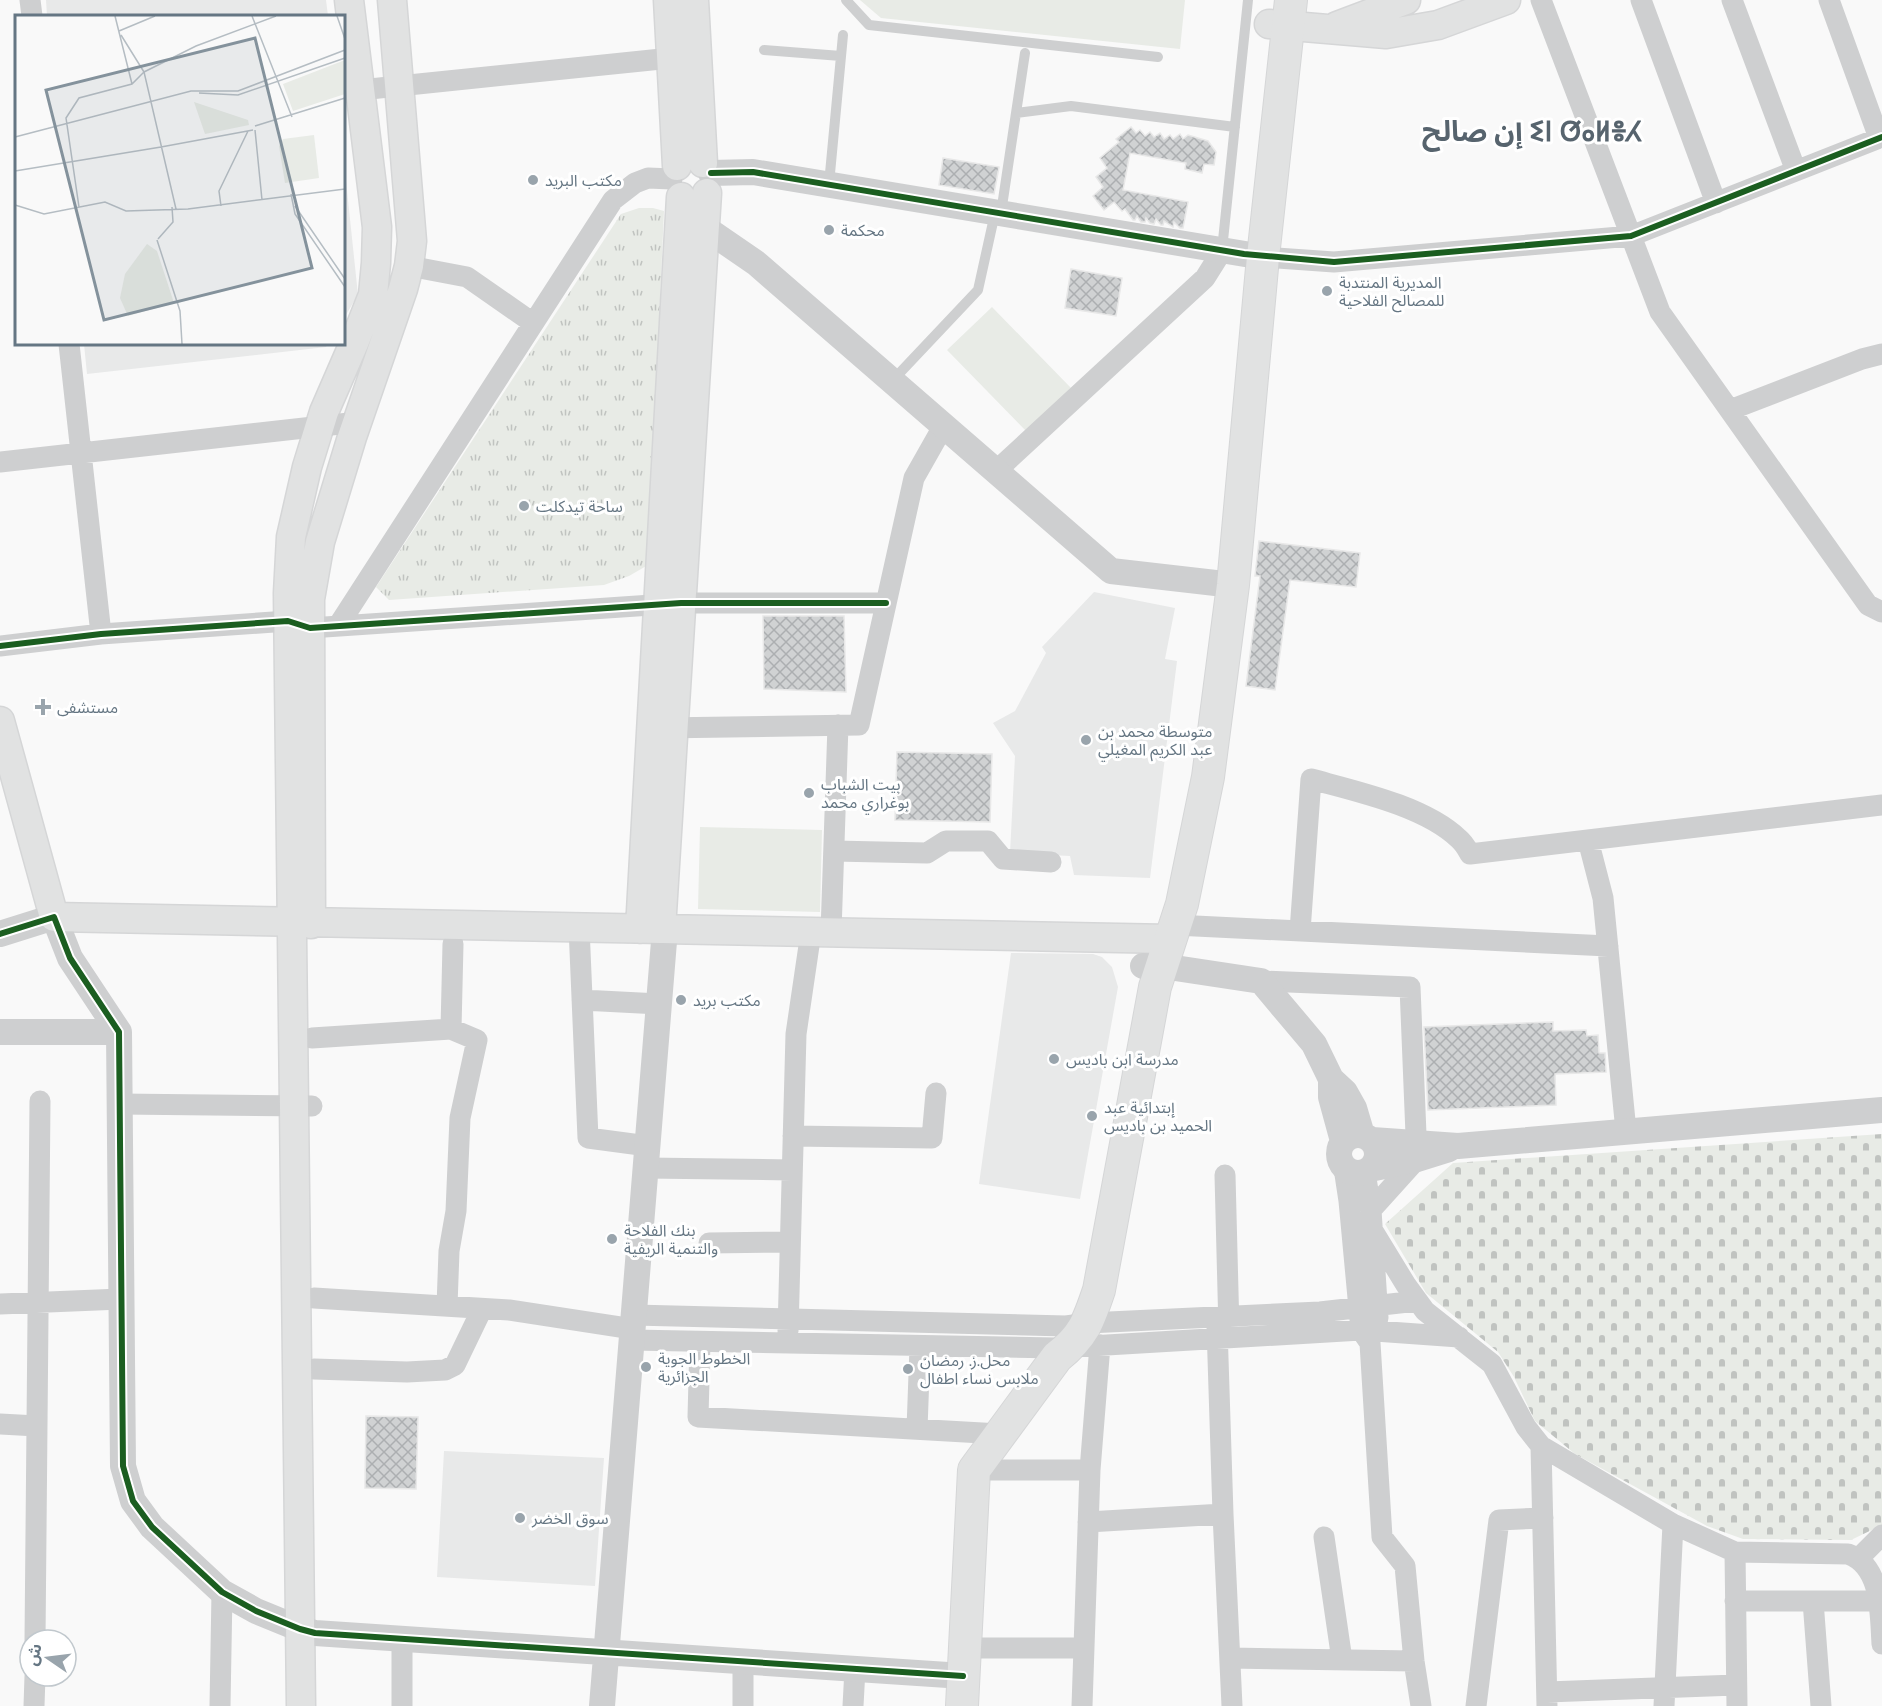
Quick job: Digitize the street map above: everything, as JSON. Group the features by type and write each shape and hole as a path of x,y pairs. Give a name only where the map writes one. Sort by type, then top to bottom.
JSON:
{"main road":[{"path":"312,625 288,593 291,537 307,467 320,426 369,305 376,263 377,227 349,0"},
{"path":"316,1706 308,1631 302,922 312,625 310,599 320,542 406,277 412,241 392,0"},
{"path":"668,0 671,58 692,179 705,228 670,604"},
{"path":"655,929 663,727 692,179 694,0"},
{"path":"1326,29 1406,0"},
{"path":"964,1677 974,1470 1073,1341 1137,986 1160,947 1188,773 1223,584 1243,254 1273,14 1326,29 1386,34 1438,25 1506,0"},
{"path":"374,284 406,277"},
{"path":"291,537 320,542"},
{"path":"0,721 54,917 821,932 1160,947"},
{"path":"301,1706 308,1631 314,1369 314,1298 303,1106 312,1038 302,922"}],"street":[{"path":"30,0 32,15"},
{"path":"1541,0 1660,312 1868,605 1882,612"},
{"path":"1641,0 1716,203"},
{"path":"1732,0 1796,171"},
{"path":"312,625 533,323 613,200 635,183 648,177 692,179 753,172 1243,254 1334,262 1631,236 1881,138 1829,0"},
{"path":"360,90 671,58"},
{"path":"705,228 756,263 1111,571 1223,584"},
{"path":"996,471 1205,278 1243,254"},
{"path":"406,277 467,277 533,323"},
{"path":"69,345 101,634"},
{"path":"1730,410 1862,359 1882,354"},
{"path":"0,462 358,422"},
{"path":"663,727 859,725 914,478 944,425"},
{"path":"0,646 101,634 312,625 670,604 886,603"},
{"path":"788,1344 796,1034 821,932 834,850 838,725"},
{"path":"1300,931 1311,778 1380,798 1431,819 1460,839 1470,854 1882,805"},
{"path":"1588,840 1603,898 1626,1131"},
{"path":"834,850 927,853 946,841 988,841 1002,859 1051,862"},
{"path":"0,934 54,917 70,958 119,1032 123,1466 134,1501 152,1527 222,1592 256,1611 308,1631 964,1677 1084,1648"},
{"path":"579,927 588,1138 647,1157 792,1170"},
{"path":"602,1706 659,1004 655,929"},
{"path":"1160,947 1300,931 1608,946"},
{"path":"451,1029 453,944"},
{"path":"1160,947 1261,981 1410,987 1417,1150 1372,1220 1368,1306"},
{"path":"1261,981 1314,1044 1331,1079 1345,1092 1354,1108 1359,1138 1377,1149 1377,1160 1360,1170 1349,1201 1368,1306 1382,1537 1405,1566 1414,1661 1421,1706"},
{"path":"582,1000 659,1004"},
{"path":"312,1038 451,1029 477,1040 460,1118 456,1211 449,1251 447,1306"},
{"path":"0,1032 119,1032"},
{"path":"794,1136 932,1138 936,1093"},
{"path":"35,1628 40,1101"},
{"path":"120,1104 303,1106"},
{"path":"1417,1150 1359,1138 1339,1149 1339,1160 1360,1170 1417,1150 1882,1110"},
{"path":"1360,1170 1372,1220 1406,1285 1425,1311 1492,1364 1526,1427 1541,1446 1673,1524 1735,1552 1848,1554 1859,1558 1872,1572 1880,1601 1882,1644"},
{"path":"1225,1175 1222,1514 1232,1706"},
{"path":"709,1243 790,1242"},
{"path":"314,1298 509,1310 633,1328 700,1342 920,1347 1073,1341 1370,1335 1459,1337"},
{"path":"0,1304 121,1299"},
{"path":"633,1328 788,1319 1073,1341 1222,1318 1320,1312 1418,1301"},
{"path":"314,1369 407,1372 445,1370 455,1365 482,1309"},
{"path":"1073,1341 1090,1470 1082,1706"},
{"path":"700,1342 698,1417 1000,1434"},
{"path":"917,1429 920,1347"},
{"path":"0,1424 37,1426"},
{"path":"1541,1446 1547,1699 1736,1696 1735,1552"},
{"path":"974,1470 1090,1470"},
{"path":"1088,1522 1222,1514"},
{"path":"1476,1706 1499,1520 1543,1518"},
{"path":"1665,1697 1673,1524"},
{"path":"1859,1558 1882,1535"},
{"path":"1324,1537 1342,1660"},
{"path":"220,1706 222,1592"},
{"path":"1813,1601 1821,1706"},
{"path":"1735,1602 1880,1601"},
{"path":"402,1639 402,1706"},
{"path":"1230,1658 1414,1661"},
{"path":"743,1662 743,1706"},
{"path":"853,1706 855,1669"},
{"path":"34,1688 34,1706"}],"lane":[{"path":"846,0 869,25 1158,57"},
{"path":"1243,254 1235,127 1273,14 1248,0"},
{"path":"829,185 843,35"},
{"path":"765,50 840,56"},
{"path":"892,381 978,290 998,213 1025,53"},
{"path":"1016,113 1071,106 1235,127"}],"shaded area":[{"path":"46,0 326,0 328,15 47,15"},
{"path":"345,172 358,295 345,316"},
{"path":"84,345 327,345 326,347 87,374"},
{"name":"متوسطة محمد بن عبد الكريم المغيلي","path":"1094,592 1175,608 1165,659 1177,661 1150,878 1074,875 1070,856 1010,853 1015,756 993,723 1015,711 1046,653 1042,647"},
{"path":"1011,953 1093,954 1102,957 1112,967 1118,987 1080,1199 979,1184"},
{"name":"سوق الخضر","path":"444,1451 604,1458 595,1586 437,1577"}],"green space":[{"path":"860,0 1185,0 1180,49 881,18"},
{"path":"639,208 664,211 648,565 629,576 604,585 389,600 376,587 621,214"},
{"path":"992,307 1071,388 1027,432 947,350"},
{"path":"700,827 822,830 820,912 698,909"},
{"path":"1882,1134 1882,1525 1851,1540 1743,1539 1707,1526 1575,1454 1535,1421 1514,1377 1498,1352 1426,1293 1385,1224 1453,1163"}],"building":[{"path":"1131,127 1136,133 1140,130 1145,136 1150,132 1154,137 1160,133 1164,139 1170,135 1173,139 1180,134 1183,139 1188,135 1208,141 1216,152 1214,165 1204,164 1202,173 1185,169 1186,163 1130,153 1123,190 1188,202 1183,228 1174,222 1173,227 1164,221 1161,225 1156,219 1154,224 1146,218 1145,222 1141,222 1137,216 1133,220 1125,209 1122,211 1114,202 1104,210 1093,196 1103,187 1096,177 1107,168 1100,158 1119,142 1116,139"},
{"path":"943,158 999,167 994,194 939,185"},
{"path":"1071,269 1122,278 1116,316 1065,308"},
{"path":"1259,541 1360,553 1356,587 1290,580 1275,690 1246,686 1260,576 1255,576"},
{"path":"763,616 844,616 846,692 764,689"},
{"path":"897,752 992,754 990,822 895,820"},
{"path":"1553,1022 1553,1031 1586,1030 1587,1036 1598,1035 1599,1053 1605,1053 1606,1072 1555,1074 1556,1105 1428,1110 1424,1027"},
{"path":"366,1416 418,1417 416,1489 365,1488"}],"cycle path":[{"path":"711,173 753,172 1244,254 1334,262 1631,236 1882,137"},
{"path":"0,646 101,634 288,621 310,628 681,603 886,603"},
{"path":"0,934 54,917 70,958 119,1032 123,1466 133,1501 152,1527 222,1592 256,1611 315,1633 963,1676"}],"place":[{"name":"مكتب البريد","path":"533,180"},
{"name":"محكمة","path":"829,230"},
{"name":"المديرية المنتدبة للمصالح الفلاحية","path":"1327,291"},
{"name":"ساحة تيدكلت","path":"524,506"},
{"name":"مستشفى","path":"43,707"},
{"name":"متوسطة محمد بن عبد الكريم المغيلي","path":"1086,740"},
{"name":"بيت الشباب بوغراري محمد","path":"809,793"},
{"name":"مكتب بريد","path":"681,1000"},
{"name":"مدرسة ابن باديس","path":"1054,1059"},
{"name":"إبتدائية عبد الحميد بن باديس","path":"1092,1116"},
{"name":"بنك الفلاحة والتنمية الريفية","path":"612,1239"},
{"name":"الخطوط الجوية الجزائرية","path":"646,1367"},
{"name":"محل.ز. رمضان ملابس نساء اطفال","path":"908,1369"},
{"name":"سوق الخضر","path":"520,1518"}],"district":[{"name":"إن صالح ⵉⵏ ⵚⴰⵍⴻⵃ","path":"1532,131"}]}
